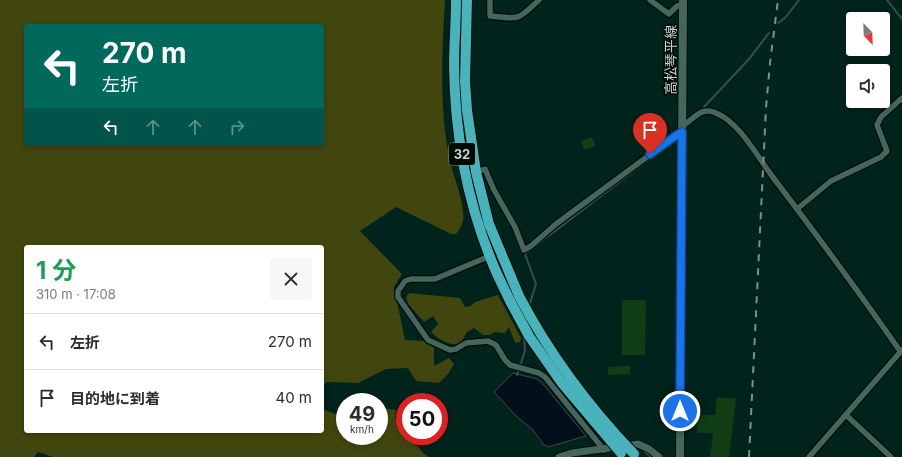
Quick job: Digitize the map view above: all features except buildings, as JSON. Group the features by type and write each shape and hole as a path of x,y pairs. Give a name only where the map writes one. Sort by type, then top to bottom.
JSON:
{"highway":[{"name":"32","path":"456,0 454,67 461,149 468,185 490,256 514,298 569,377 629,455"},
{"name":"32","path":"467,0 465,80 467,110 476,172 489,224 514,298"}],"main road":[{"name":"高松琴平線","path":"680,457 683,2"}],"street":[{"path":"490,0 490,16 515,18 520,17 539,0"},
{"path":"650,0 669,14 683,2"},
{"path":"798,209 831,180 881,157 887,151 877,125 881,117 902,98"},
{"path":"476,172 486,169 494,190 514,227 524,250 531,246 556,224 674,137 701,111 716,113 738,129 834,256 901,350 809,457"},
{"path":"490,256 436,279 411,279 405,281 398,291 398,298 428,340 450,350 456,349 466,343 488,341 496,345 505,360 510,365 539,373 545,377 604,450"},
{"path":"846,415 891,457"},
{"path":"559,457 572,453 604,450 638,444 648,448 659,457"}],"green space":[{"path":"0,0 445,0 442,61 444,122 450,161 462,202 462,224 456,234 451,234 396,207 360,231 402,274 394,287 405,340 425,341 434,347 434,366 449,358 454,364 448,374 439,383 416,381 408,368 386,369 358,383 327,382 324,384 324,245 24,245 24,433 324,433 324,410 336,414 336,445 388,445 388,409 396,410 396,445 416,445 423,453 429,457 53,457 38,452 34,457 0,457"},
{"path":"409,293 460,298 465,307 471,306 475,302 498,295 521,338 520,342 515,343 509,327 505,333 494,332 490,335 483,335 474,328 467,332 460,344 451,344 444,341 431,332 438,324 433,316 424,322 408,304 406,297"}],"shaded area":[{"path":"513,373 537,379 543,384 586,436 548,447 543,444 533,430 516,416 494,392"}],"waterway":[{"path":"778,23 785,18 799,0"},
{"path":"887,0 902,19"},
{"path":"704,107 749,59 769,33"},
{"path":"529,306 536,284 525,254 673,141"},
{"path":"517,375 525,351 524,336"},
{"path":"645,452 651,457"}],"railway":[{"path":"749,457 766,108 778,0"}],"route":[{"path":"650,154 682,132 680,411"}]}
